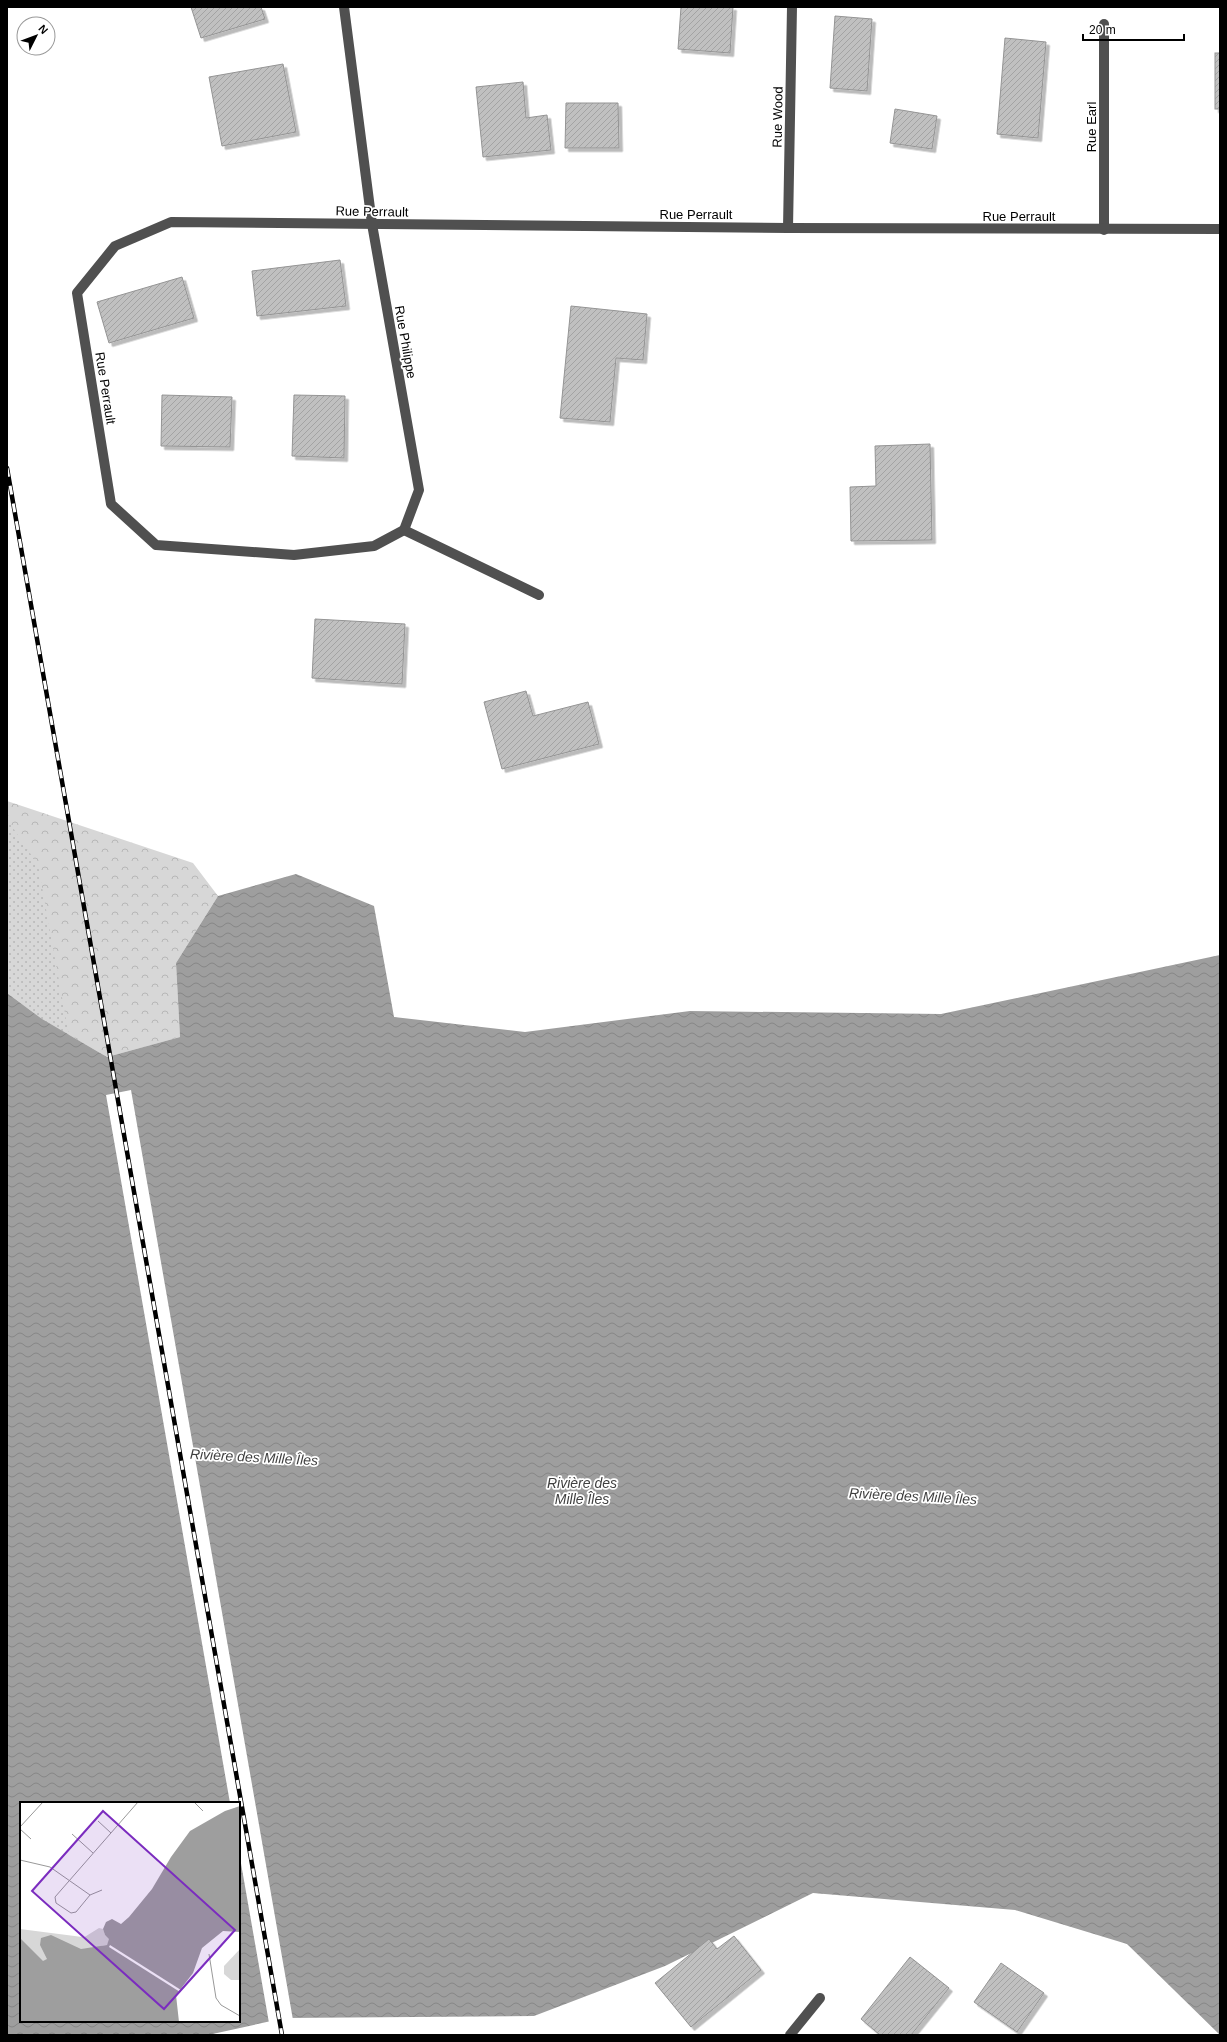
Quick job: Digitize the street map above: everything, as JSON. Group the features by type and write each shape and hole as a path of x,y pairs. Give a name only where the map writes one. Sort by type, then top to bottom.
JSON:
{"street":[{"name":"Rue Philippe","path":"344,7 372,224 419,490 404,530"},
{"name":"Rue Wood","path":"788,228 792,7"},
{"name":"Rue Earl","path":"1104,24 1104,230"},
{"name":"Rue Perrault","path":"404,530 374,546 294,555 156,545 111,504 78,293 115,246 171,222 788,228 1104,230 1220,229"},
{"path":"404,530 539,595"},
{"path":"790,2035 820,1998"}],"green space":[{"path":"7,801 193,863 218,896 176,963 180,1037 107,1057 42,1019 7,993"},
{"path":"7,819 38,865 71,1047 7,987"}],"water":[{"name":"Rivière des Mille Îles","path":"296,874 374,906 394,1017 525,1032 690,1011 941,1014 1220,955 1220,2035 1127,1944 1015,1910 813,1893 665,1966 534,2016 285,2018 208,2035 7,2035 7,993 42,1019 107,1057 180,1037 176,963 218,896"}],"pier":[{"path":"131,1090 293,2020 269,2023 240,1858 240,1802 230,1802 106,1095"}],"building":[{"path":"191,7 261,7 265,19 201,38"},
{"path":"681,7 733,7 730,53 678,49"},
{"path":"835,16 872,19 867,91 830,88"},
{"path":"1005,38 1046,42 1038,138 997,134"},
{"path":"1215,53 1220,53 1220,109 1215,109"},
{"path":"283,64 296,132 222,146 209,77"},
{"path":"523,82 526,118 547,115 551,150 483,157 476,87"},
{"path":"566,103 618,103 619,148 565,148"},
{"path":"895,109 937,116 932,149 890,143"},
{"path":"340,260 346,306 257,316 252,271"},
{"path":"182,277 194,318 109,343 97,302"},
{"path":"571,306 647,314 643,360 616,358 610,422 560,418"},
{"path":"162,395 232,397 230,447 161,446"},
{"path":"294,395 345,396 344,458 292,456"},
{"path":"930,444 932,540 851,541 850,487 876,486 875,446"},
{"path":"315,619 405,624 402,684 312,678"},
{"path":"526,691 533,716 588,702 599,744 502,769 484,702"},
{"path":"734,1936 761,1970 691,2027 655,1983 709,1939 717,1949"},
{"path":"910,1957 949,1988 911,2035 880,2035 861,2019"},
{"path":"1001,1963 1044,1993 1017,2032 974,2002"}],"railway":[{"path":"7,468 282,2035"}]}
